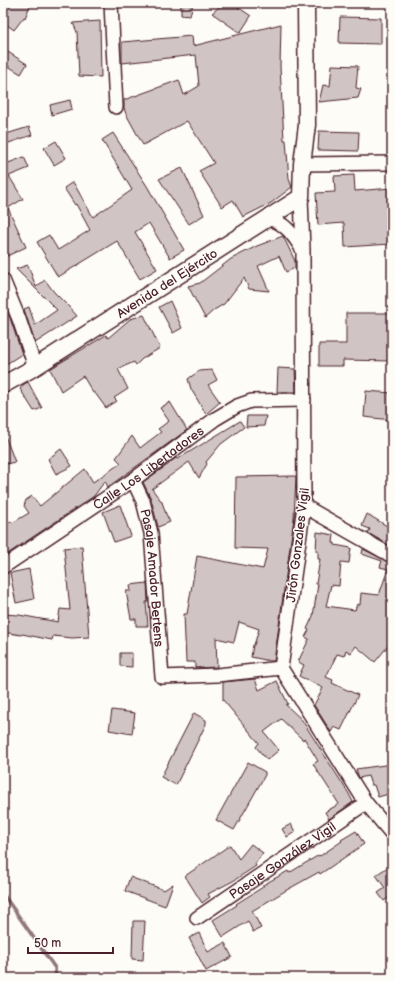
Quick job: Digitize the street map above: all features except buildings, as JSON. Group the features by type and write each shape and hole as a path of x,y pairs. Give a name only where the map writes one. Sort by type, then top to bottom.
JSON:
{"main road":[{"path":"295,3 297,125 302,164"},
{"path":"301,197 302,164 307,125 306,3"},
{"name":"Avenida del Ejército","path":"3,385 35,367 301,197"}],"street":[{"path":"111,3 116,107"},
{"path":"302,164 392,163"},
{"name":"Jirón Gonzales Vigil","path":"281,668 304,506 303,250 301,197"},
{"path":"268,218 277,221 291,232 303,250"},
{"path":"3,280 19,319 35,367"},
{"name":"Calle Los Libertadores","path":"3,567 133,480 215,419 237,406 251,401 304,400"},
{"name":"Pasaje Amador Bertens","path":"133,480 143,501 151,533 162,677 217,675 281,668"},
{"path":"304,506 392,556"},
{"path":"281,668 366,803 392,834"},
{"name":"Pasaje González Vigil","path":"197,918 366,803"}],"waterway":[{"path":"3,894 55,968 56,978"}]}
